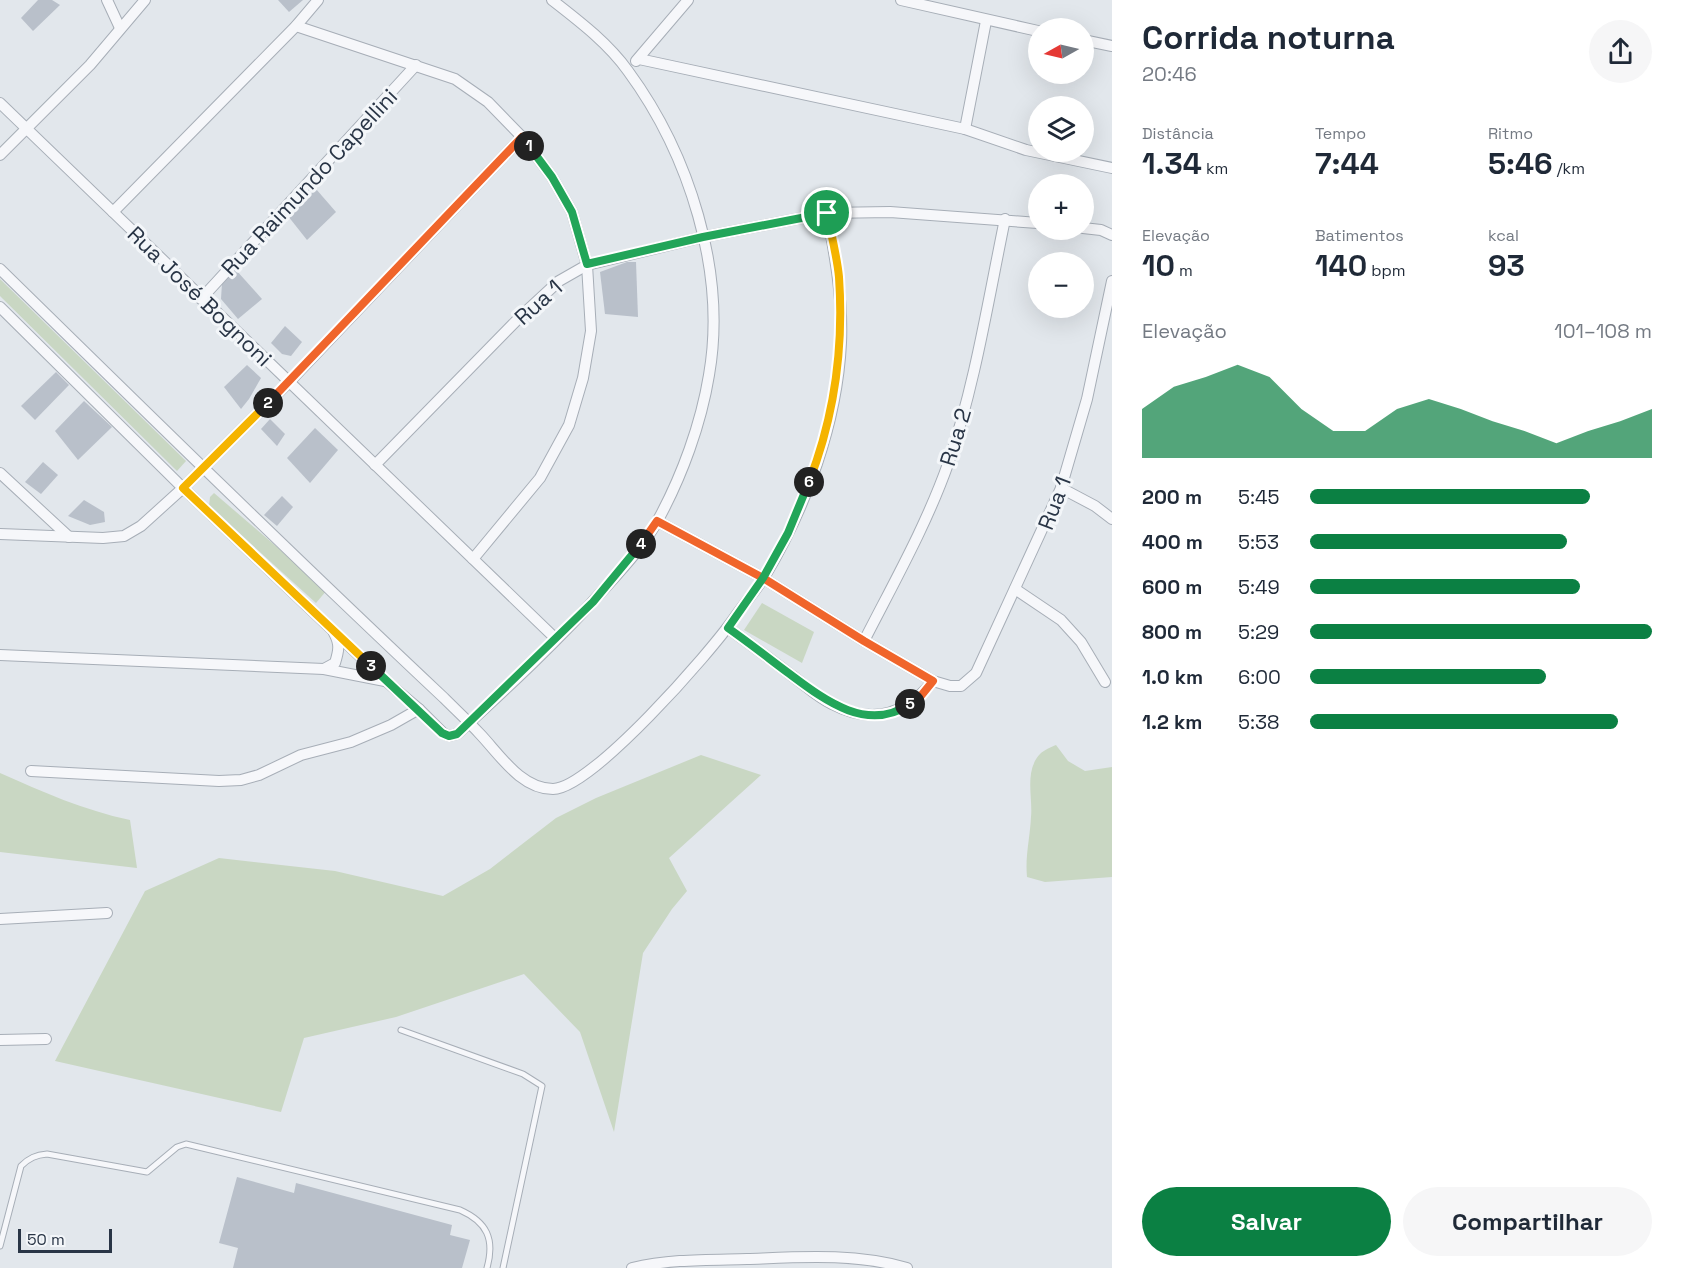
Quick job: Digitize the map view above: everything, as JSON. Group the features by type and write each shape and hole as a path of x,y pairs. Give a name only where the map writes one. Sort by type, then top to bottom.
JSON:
{"street":[{"path":"107,0 120,28"},
{"path":"0,155 90,65 145,0"},
{"path":"113,212 296,26 318,0"},
{"path":"0,307 183,488 387,682 419,709 442,733 449,736 457,734 556,639 626,564 657,521 682,466 702,407 710,373 711,283 703,237 688,181 667,133 628,70 581,22 552,0"},
{"path":"628,70 688,0"},
{"path":"902,0 1028,29"},
{"path":"965,129 986,21"},
{"path":"296,26 455,79 488,102 522,137 552,177 572,212 587,264 591,331 583,378 569,425 540,478 473,559"},
{"path":"1094,42 1112,46"},
{"path":"639,59 965,129 1026,150 1112,168"},
{"name":"Rua Raimundo Capellini","path":"201,299 416,65"},
{"name":"Rua José Bognoni","path":"0,103 556,639"},
{"path":"2,536 102,538 124,536 141,526 183,488 289,382 522,137"},
{"name":"Rua 1","path":"375,465 519,318 559,281 587,264 703,237 827,213 890,212 1028,222"},
{"path":"0,269 203,468 470,723 517,775 548,790 570,786 583,777 670,697 728,628 763,578 793,522 822,449 834,401 841,342 838,275 827,213"},
{"name":"Rua 2","path":"864,641 912,548 948,464 969,389 1005,219"},
{"path":"1094,229 1112,235"},
{"name":"Rua 1","path":"936,682 961,686 976,673 1061,488 1085,408 1112,280"},
{"path":"0,472 69,537"},
{"path":"1061,488 1095,506 1112,519"},
{"path":"657,521 763,578 864,641 936,682 906,707 889,713 868,715 852,713 830,704 728,628"},
{"path":"1015,589 1061,620 1081,642 1105,682"},
{"path":"324,669 335,663 340,644 331,628"},
{"path":"0,655 324,669 387,682"},
{"path":"31,771 219,781 241,780 260,775 301,755 351,742 391,725 419,709"},
{"path":"0,919 107,913"},
{"path":"0,1040 46,1039"},
{"path":"632,1268 674,1260 829,1257 867,1259 907,1268"}],"lane":[{"path":"401,1030 523,1074 542,1086 503,1268"},
{"path":"0,1246 21,1166 36,1155 47,1154 147,1172 177,1147 186,1144 467,1213 474,1216 484,1226 490,1243 487,1268"}],"green space":[{"path":"0,279 186,461 177,471 0,296"},
{"path":"214,493 327,590 316,603 209,506 210,497"},
{"path":"762,603 814,632 802,663 744,630"},
{"path":"1056,745 1068,761 1085,771 1112,767 1112,877 1045,882 1027,877 1032,768 1040,754"},
{"path":"701,755 761,775 669,858 687,891 672,909 643,953 614,1132 580,1032 524,974 396,1017 304,1038 281,1112 55,1061 145,891 219,858 335,871 443,896 490,869 556,818 596,798"},
{"path":"0,773 80,806 130,820 137,868 0,852"}],"building":[{"path":"38,0 52,0 60,5 33,31 21,18"},
{"path":"278,0 303,0 289,12"},
{"path":"316,189 336,212 307,240 288,216"},
{"path":"627,262 636,262 638,317 605,314 600,272"},
{"path":"236,270 262,299 238,319 221,299 222,283"},
{"path":"285,326 302,342 291,356 282,354 271,343"},
{"path":"247,365 261,378 241,409 224,387"},
{"path":"56,372 69,385 35,420 21,406"},
{"path":"84,401 112,427 78,460 55,431"},
{"path":"270,419 285,434 277,446 261,429"},
{"path":"315,428 338,450 310,483 287,458"},
{"path":"43,462 58,475 41,494 25,482"},
{"path":"282,496 293,507 277,526 264,515"},
{"path":"84,500 104,512 105,522 90,525 68,516"},
{"path":"237,1177 294,1193 296,1183 452,1225 450,1235 470,1240 462,1268 233,1268 238,1248 219,1243"}],"route":[{"path":"827,213 703,237 587,264 572,212 552,177 522,137 289,382 183,488 387,682 419,709 442,733 449,736 457,734 486,708 593,602 626,564 657,521 763,578 933,681 920,697 906,707 889,713 868,715 852,713 830,704 728,628 763,578 788,533 822,449 834,401 841,342 838,275 827,213"}]}
